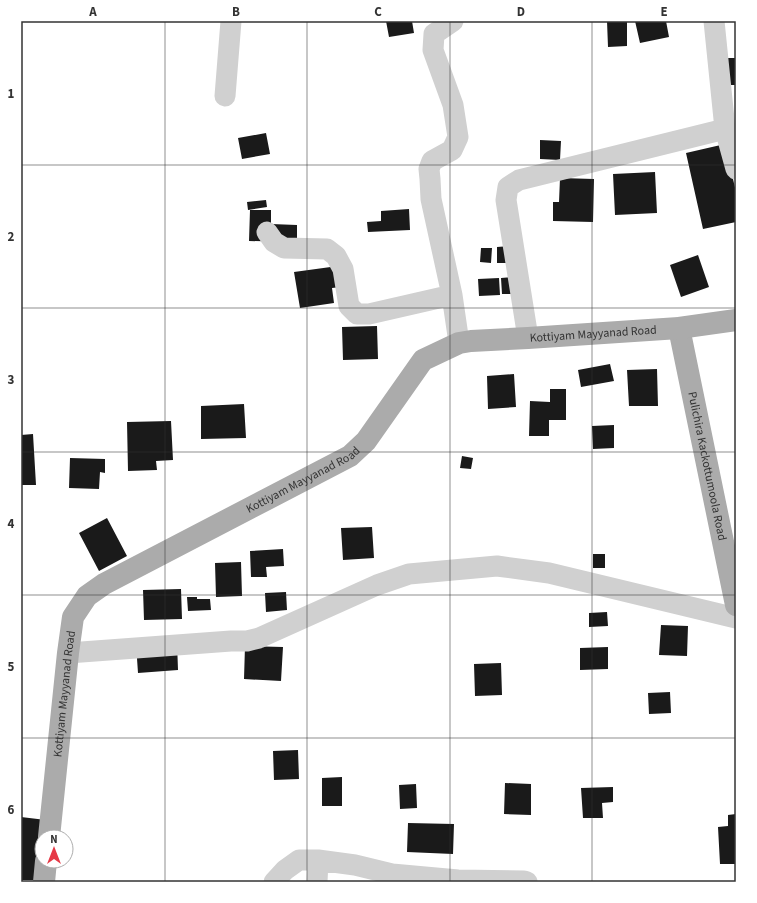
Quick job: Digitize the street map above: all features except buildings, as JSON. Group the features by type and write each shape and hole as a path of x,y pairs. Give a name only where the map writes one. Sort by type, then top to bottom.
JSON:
{"main road":[{"name":"Kottiyam Mayyanad Road","path":"50,829 68,654 74,616 87,596 104,584 350,456 366,441 423,360 459,343 679,328 736,320"},
{"name":"Pulichira Kackottumoola Road","path":"679,328 736,605"},
{"path":"44,882 45,869"}],"street":[{"path":"225,96 231,21"},
{"path":"453,21 434,34 433,50 453,105 458,137 452,150 432,161 429,169 431,199 452,295 459,343"},
{"path":"714,21 725,130 736,169"},
{"path":"528,338 506,200 508,187 519,180 725,130"},
{"path":"267,232 274,242 284,248 327,249 336,256 343,269 349,306 357,314 369,314 452,295"},
{"path":"68,654 247,641 259,638 377,585 409,574 497,566 550,573 736,618"},
{"path":"274,882 284,870 299,860 318,860 355,865 400,875 458,880 526,882"},
{"path":"317,882 318,860"}]}
